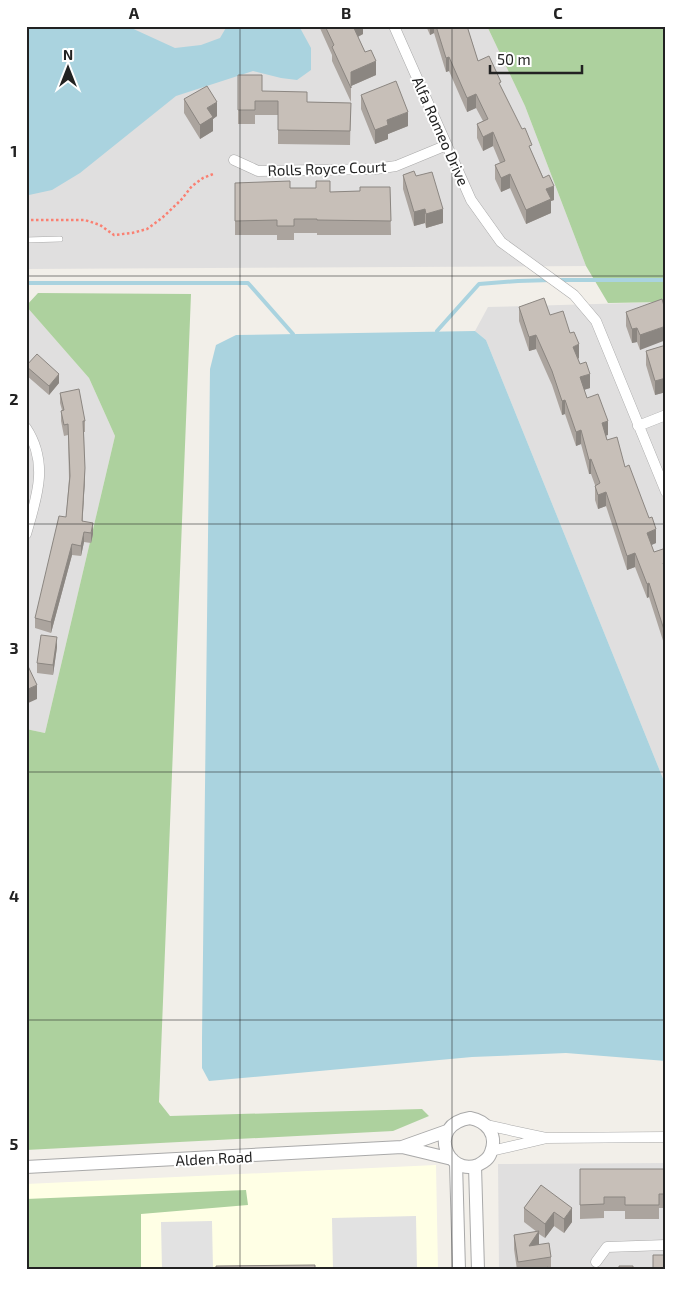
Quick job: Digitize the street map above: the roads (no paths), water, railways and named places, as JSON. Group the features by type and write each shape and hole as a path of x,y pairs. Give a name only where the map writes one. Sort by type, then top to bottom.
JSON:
{"street":[{"name":"Alfa Romeo Drive","path":"394,26 472,200 493,233 506,246 574,295 591,315 603,335 666,492"},
{"name":"Rolls Royce Court","path":"234,160 258,170 376,169 396,166 447,145"},
{"path":"638,426 666,415"},
{"path":"26,428 33,439 37,451 40,476 37,496 26,534"},
{"path":"470,1118 479,1120 486,1125 492,1133 493,1142 492,1151 486,1160 475,1166 468,1166 454,1161 447,1154 444,1147 444,1139 452,1124 460,1119 470,1118"},
{"path":"486,1125 546,1138 666,1137"},
{"name":"Alden Road","path":"26,1167 402,1147 447,1131"},
{"path":"492,1151 546,1138"},
{"name":"Alden Road","path":"402,1147 454,1161"},
{"path":"454,1161 459,1270"},
{"path":"475,1166 478,1270"},
{"path":"596,1262 607,1246 666,1245"}],"lane":[{"path":"26,240 60,239"}],"water":[{"path":"26,26 127,26 175,48 201,45 220,38 227,26 299,26 311,48 311,70 297,80 253,71 176,96 80,173 52,190 29,195 26,194"},
{"path":"475,331 486,340 666,786 666,1061 566,1053 472,1057 209,1081 202,1068 202,1038 210,369 216,345 236,335"}],"waterway":[{"path":"437,331 479,284 551,280"},
{"path":"558,280 666,280"},
{"path":"26,283 248,283 293,334"}]}
